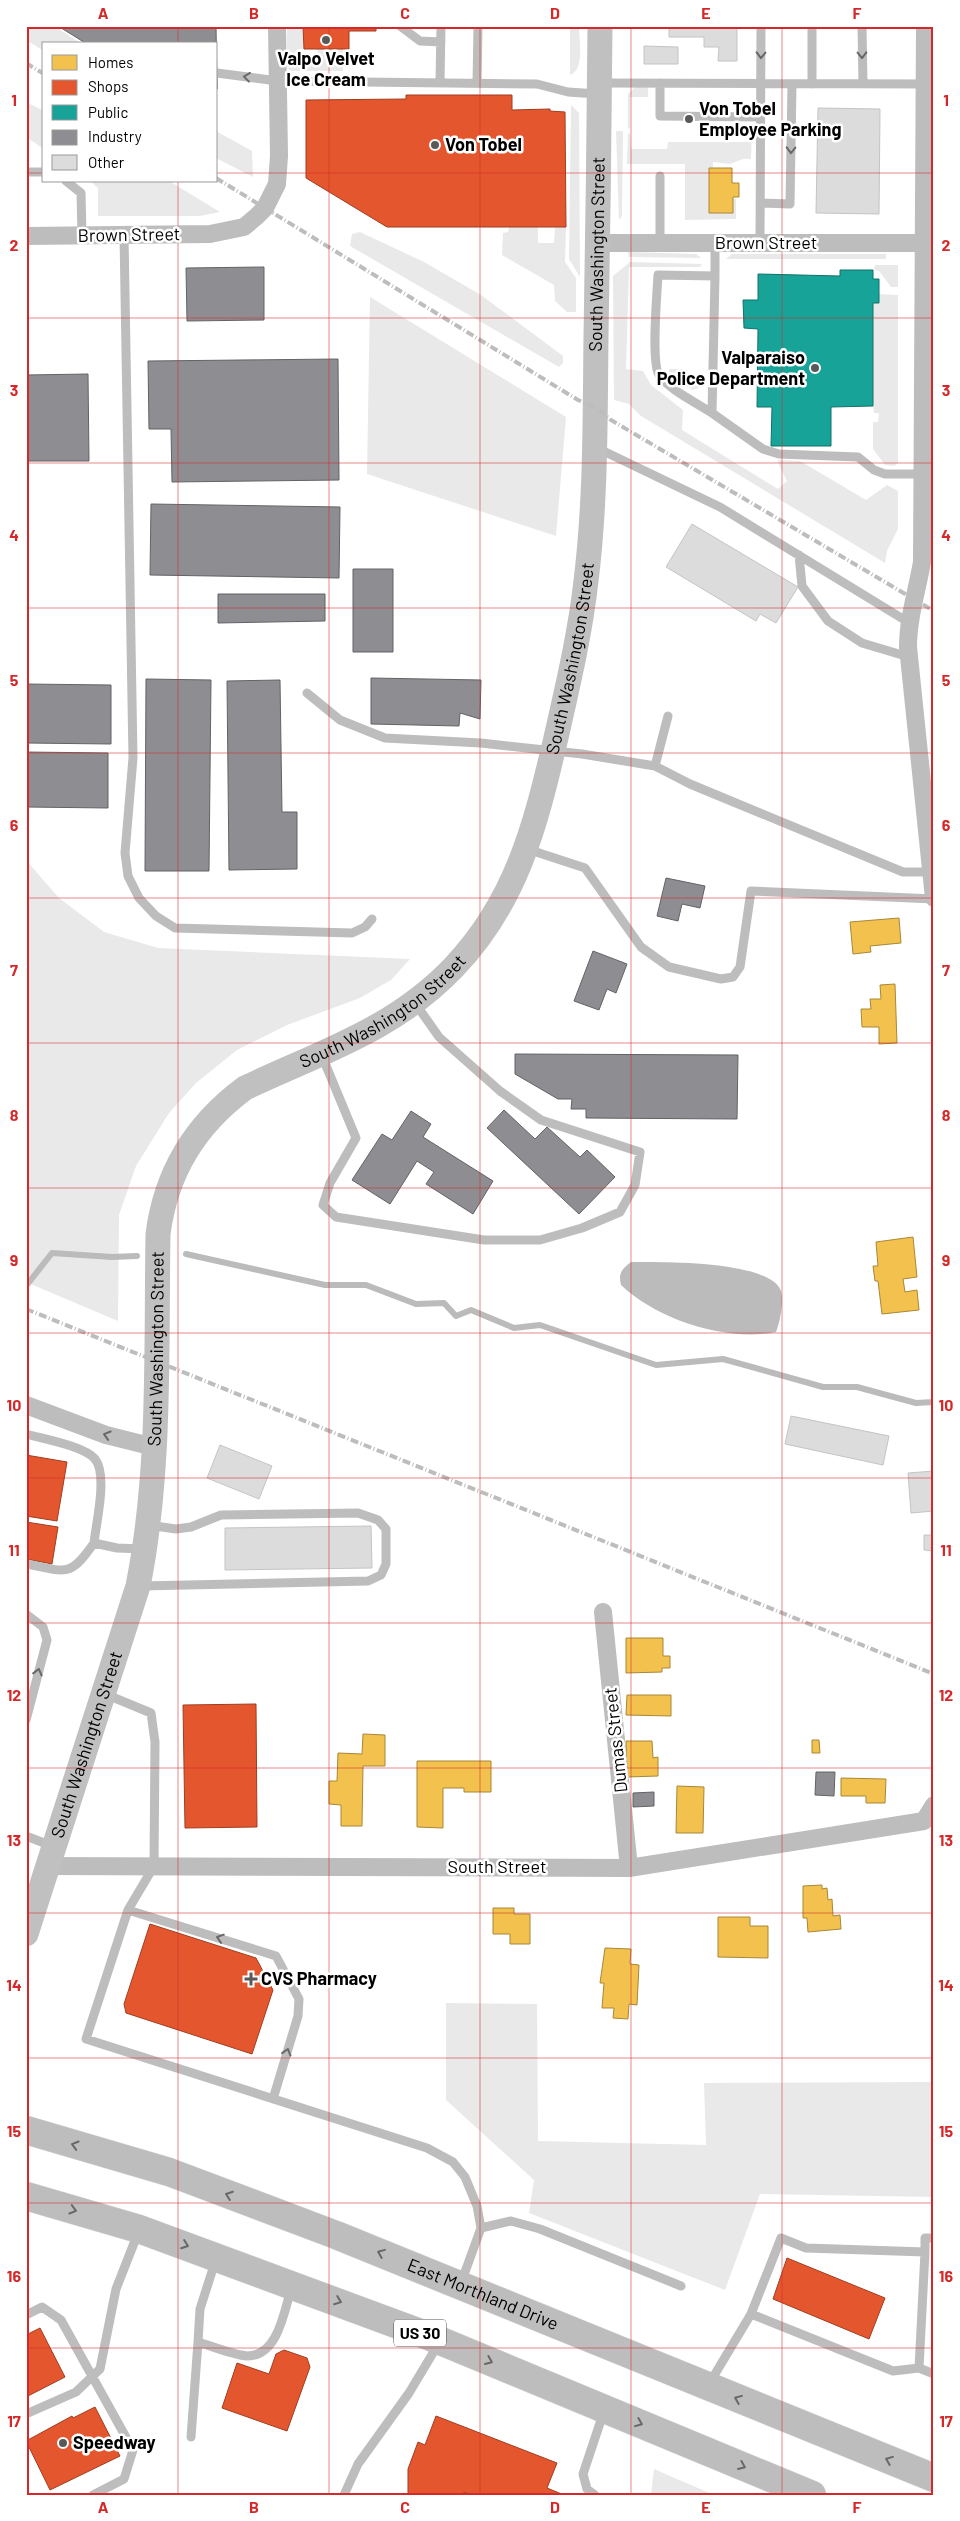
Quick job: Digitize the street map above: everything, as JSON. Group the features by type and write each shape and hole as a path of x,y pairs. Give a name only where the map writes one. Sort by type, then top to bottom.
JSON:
{"highway":[{"name":"East Morthland Drive","path":"26,2130 168,2172 336,2235 934,2478"},
{"name":"US 30","path":"26,2196 139,2229 293,2284 440,2340 812,2495"}],"main road":[{"name":"South Washington Street","path":"26,1934 138,1586 148,1525 154,1447 158,1234 164,1196 170,1179 198,1131 227,1102 245,1088 372,1030 415,1003 454,967 492,919 512,885 526,848 553,751 574,657 586,581 594,447 600,26"}],"street":[{"path":"277,26 278,81"},
{"path":"925,26 930,84 929,243 922,474 922,562 916,600 908,622 909,657 934,898"},
{"name":"Brown Street","path":"26,236 210,234 244,227 265,208 277,184 278,81"},
{"name":"Brown Street","path":"597,243 929,243"},
{"path":"26,1405 106,1435 154,1447"},
{"name":"Dumas Street","path":"603,1612 630,1868"},
{"name":"South Street","path":"50,1856 154,1866 630,1868 924,1822 934,1805"}],"lane":[{"path":"400,26 420,41 441,42"},
{"path":"440,82 441,26"},
{"path":"478,26 478,83"},
{"path":"760,243 761,26"},
{"path":"812,26 812,84"},
{"path":"862,26 863,84"},
{"path":"218,72 278,81 537,84 568,92 660,83 930,84"},
{"path":"660,83 660,116 760,117"},
{"path":"760,204 790,204 792,84"},
{"path":"26,172 42,172"},
{"path":"660,176 660,243"},
{"path":"67,182 81,193 82,235"},
{"path":"124,235 133,758 126,853 128,876 139,898 156,916 175,928 352,933 365,927 372,919"},
{"path":"712,413 715,243"},
{"path":"715,276 658,275 655,362 656,369 664,380 763,450 779,454 858,457 874,470 885,474 922,474"},
{"path":"594,447 720,507 908,622"},
{"path":"799,555 802,586 828,621 862,643 909,657"},
{"path":"307,693 340,720 385,738 450,741 553,751 655,766 690,784 902,872 931,872"},
{"path":"655,766 668,716"},
{"path":"526,848 585,868 641,946 669,968 721,979 733,977 740,967 751,891 934,898"},
{"path":"321,1053 356,1138 330,1183 323,1205 336,1217 484,1240 540,1240 582,1228 620,1212 635,1185 640,1152 541,1120 500,1091 439,1036 415,1003"},
{"path":"26,1434 84,1451 96,1460 102,1477 94,1543 80,1563 65,1571 26,1564"},
{"path":"138,1586 368,1581 381,1575 386,1564 386,1529 378,1520 358,1513 222,1515 191,1527 176,1529 148,1525"},
{"path":"94,1543 117,1548 144,1550"},
{"path":"26,1614 43,1627 47,1640 26,1720"},
{"path":"103,1694 151,1713 154,1742 154,1866 128,1910 86,2039 427,2148 453,2162 465,2177 477,2206 481,2228 460,2285"},
{"path":"26,1836 50,1856"},
{"path":"128,1910 276,1956 299,2000 298,2016 273,2099"},
{"path":"481,2228 511,2221 540,2228 681,2286"},
{"path":"26,2414 76,2392 100,2369 116,2289 139,2229"},
{"path":"708,2386 751,2314 781,2238 806,2248 925,2252"},
{"path":"919,2368 926,2238 934,2238"},
{"path":"191,2437 200,2309 217,2256"},
{"path":"198,2342 247,2356 261,2352 272,2344 280,2327 293,2284"},
{"path":"26,2315 42,2307 61,2320 133,2450 124,2479 93,2495"},
{"path":"751,2314 893,2371 919,2368 934,2374"},
{"path":"344,2495 358,2464 409,2393 440,2340"},
{"path":"595,2495 587,2489 583,2474 605,2409"}],"shaded area":[{"path":"26,26 54,26 79,42 42,42 42,50 26,40"},
{"path":"287,26 303,26 304,49 299,49 300,62 312,62 312,56 318,55 317,49 343,49 343,71 291,71 287,67"},
{"path":"570,26 579,26 580,54 578,67 570,75"},
{"path":"644,86 648,88 648,97 630,97 630,129 628,128 628,94 635,87"},
{"path":"26,102 42,110 42,148 26,137"},
{"path":"571,105 579,113 580,277 569,259"},
{"path":"748,130 752,130 751,159 743,159 730,164 713,162 713,168 709,168 709,213 733,213 733,199 736,199 736,219 685,220 685,164 627,164 628,134 630,133 631,149 667,149 668,142 747,142"},
{"path":"616,131 623,131 622,216 619,220"},
{"path":"218,132 252,151 253,177 218,159"},
{"path":"91,182 171,182 220,212 200,216 98,216 98,188"},
{"path":"509,227 538,227 538,243 554,243 555,227 566,227 565,262 576,278 576,312 567,312 555,301 554,285 502,255 503,233 508,232"},
{"path":"360,232 424,262 481,295 563,356 563,363 559,367 350,246 352,234"},
{"path":"628,252 696,254 701,258 629,257"},
{"path":"732,254 886,254 886,259 726,259"},
{"path":"630,262 702,264 700,267 629,267 626,369 643,371 651,385 683,410 682,430 778,489 787,481 778,460 800,461 866,500 887,485 898,491 898,529 887,551 885,563 641,416 629,404 614,400 613,276"},
{"path":"875,265 898,265 898,287 891,287 879,271 874,270"},
{"path":"879,294 898,295 898,463 894,466 885,465 873,449 873,422 878,422 879,413 874,413 873,406 873,303 879,303"},
{"path":"370,297 566,417 556,536 367,474"},
{"path":"669,369 683,369 683,377 698,379 699,388 692,390 669,372"},
{"path":"26,860 59,898 104,932 158,948 410,959 391,980 360,998 287,1025 237,1050 196,1083 169,1113 136,1166 119,1215 118,1321 26,1282"},
{"path":"631,1262 712,1265 757,1273 773,1281 781,1291 781,1312 776,1332 736,1334 715,1331 673,1318 654,1309 621,1285 620,1277 622,1272"},
{"path":"446,2003 537,2004 538,2141 706,2145 704,2083 934,2082 934,2197 760,2194 725,2290 529,2213 534,2180 446,2100"},
{"path":"654,2469 714,2495 651,2495"}],"building: Homes":[{"path":"709,168 732,168 732,183 739,183 739,197 733,197 733,213 709,213"},
{"path":"899,918 901,943 870,946 871,952 853,954 850,922"},
{"path":"895,984 897,1043 879,1044 879,1027 862,1027 861,1009 871,1009 870,999 881,999 880,985"},
{"path":"913,1237 917,1277 903,1279 905,1292 917,1290 919,1310 882,1314 878,1281 875,1281 873,1266 878,1266 876,1242"},
{"path":"626,1638 663,1638 663,1656 670,1656 670,1668 662,1668 662,1672 626,1673"},
{"path":"627,1695 671,1695 671,1716 626,1715"},
{"path":"363,1734 385,1735 385,1766 363,1766 362,1826 341,1826 341,1805 329,1804 329,1781 337,1781 338,1753 362,1754"},
{"path":"812,1740 819,1740 820,1753 812,1753"},
{"path":"626,1741 652,1741 653,1758 658,1757 658,1776 627,1777"},
{"path":"417,1761 491,1761 491,1792 464,1792 464,1788 443,1788 443,1828 417,1827"},
{"path":"841,1778 886,1779 885,1803 866,1803 866,1796 841,1796"},
{"path":"677,1786 704,1787 703,1833 676,1833"},
{"path":"822,1885 822,1889 827,1888 828,1900 832,1899 833,1916 840,1915 841,1929 808,1932 807,1918 803,1918 803,1886"},
{"path":"493,1908 514,1908 514,1914 530,1914 530,1944 510,1944 510,1934 493,1934"},
{"path":"718,1917 750,1917 750,1926 768,1926 768,1958 718,1957"},
{"path":"605,1948 631,1949 630,1964 639,1965 637,2005 629,2004 628,2019 613,2018 614,2008 602,2008 604,1983 600,1983"}],"building: Shops":[{"name":"Valpo Velvet Ice Cream","path":"303,26 376,26 376,31 349,31 349,49 304,49"},
{"name":"Von Tobel","path":"406,95 512,95 512,110 550,109 550,111 565,112 566,227 387,227 306,178 306,100 406,99"},
{"path":"26,1455 67,1462 57,1521 26,1516"},
{"path":"26,1522 58,1527 52,1564 26,1559"},
{"path":"256,1704 257,1827 185,1828 183,1705"},
{"name":"CVS Pharmacy","path":"150,1924 256,1958 273,1990 252,2054 126,2013 124,2004"},
{"path":"787,2258 885,2298 869,2339 773,2299"},
{"path":"40,2328 65,2377 26,2397 26,2335"},
{"path":"284,2350 307,2358 310,2367 287,2431 222,2408 237,2363 269,2374 276,2354"},
{"path":"95,2407 120,2456 50,2490 26,2441 72,2416 73,2418"},
{"path":"436,2416 557,2463 547,2488 564,2495 472,2495 464,2492 464,2495 408,2495 408,2469 418,2442 425,2445"}],"building: Public":[{"name":"Valparaiso Police Department","path":"840,270 873,270 873,279 879,279 879,303 873,303 873,406 831,407 831,446 771,446 772,407 757,407 758,329 744,328 743,300 758,300 758,274 840,276"}],"building: Industry":[{"path":"58,26 216,26 216,42 84,42"},
{"path":"264,267 264,320 187,321 186,268"},
{"path":"338,359 339,480 172,482 171,429 149,429 148,361"},
{"path":"88,374 89,461 26,461 26,375"},
{"path":"151,504 340,507 339,578 150,575"},
{"path":"353,569 393,569 393,652 353,652"},
{"path":"218,594 325,594 325,621 218,623"},
{"path":"371,678 481,680 480,719 460,713 459,726 371,724"},
{"path":"146,679 211,680 209,871 145,871"},
{"path":"280,680 282,812 297,812 297,869 229,870 227,681"},
{"path":"26,684 111,685 111,744 26,743"},
{"path":"26,752 108,753 108,808 26,807"},
{"path":"666,878 705,886 700,908 682,904 678,921 657,916"},
{"path":"593,951 627,964 616,993 607,989 599,1010 574,1001"},
{"path":"515,1054 738,1055 737,1119 586,1118 586,1109 571,1109 572,1099 558,1099 515,1074"},
{"path":"504,1110 535,1139 547,1127 580,1157 587,1150 615,1177 579,1214 487,1128"},
{"path":"411,1111 431,1124 423,1137 493,1181 473,1214 426,1184 434,1172 417,1161 390,1204 352,1180 382,1134 392,1140"},
{"path":"816,1772 835,1772 834,1796 815,1795"},
{"path":"654,1792 654,1806 633,1807 633,1793"}],"building: Other":[{"path":"669,26 737,26 737,61 718,61 719,47 704,47 704,37 669,37"},
{"path":"644,46 678,47 678,64 644,64"},
{"path":"818,108 880,109 879,214 816,213"},
{"path":"692,524 798,587 776,623 760,614 756,621 666,567"},
{"path":"791,1416 889,1436 883,1465 785,1444"},
{"path":"220,1445 272,1466 259,1499 207,1478"},
{"path":"934,1471 934,1511 911,1513 908,1473"},
{"path":"371,1526 372,1568 225,1570 225,1528"},
{"path":"924,1535 934,1535 934,1551 924,1550"}],"waterway":[{"path":"26,1286 52,1253 112,1257 137,1256"},
{"path":"186,1254 325,1285 366,1285 416,1304 444,1303 456,1316 471,1310 514,1328 540,1325 656,1365 723,1359 823,1387 857,1387 916,1403 934,1402"}],"railway":[{"path":"26,63 42,73"},
{"path":"218,179 578,400 595,407 611,420 934,611"},
{"path":"26,1309 934,1674"}],"place":[{"name":"Valpo Velvet Ice Cream","path":"326,40"},
{"name":"Von Tobel Employee Parking","path":"689,119"},
{"name":"Von Tobel","path":"435,145"},
{"name":"Valparaiso Police Department","path":"815,368"},
{"name":"CVS Pharmacy","path":"251,1979"},
{"name":"Speedway","path":"63,2443"}]}
